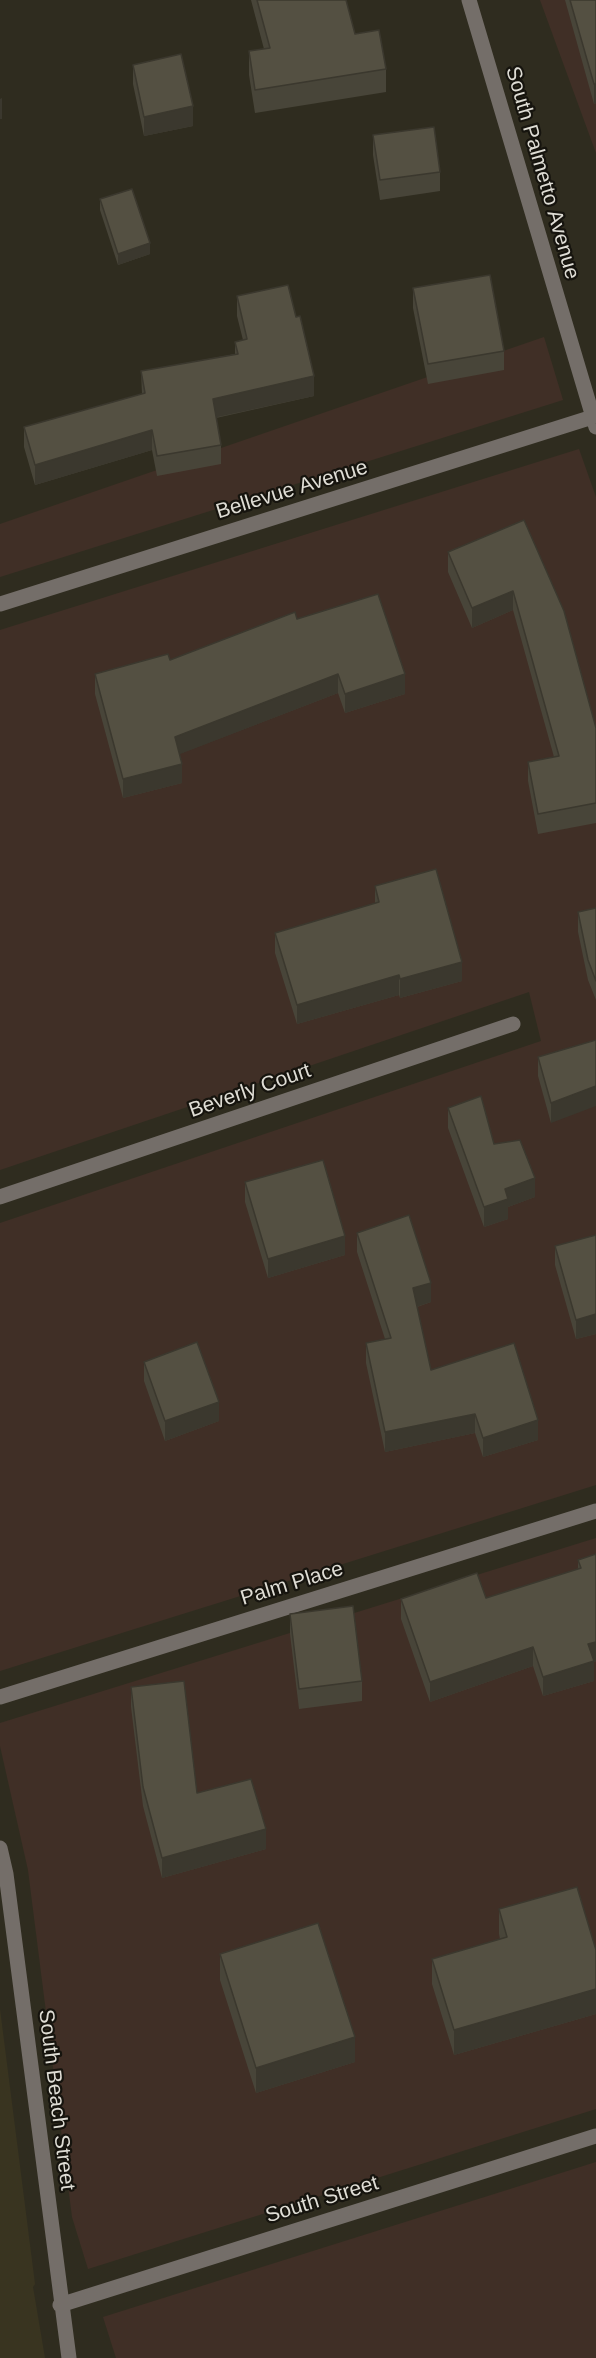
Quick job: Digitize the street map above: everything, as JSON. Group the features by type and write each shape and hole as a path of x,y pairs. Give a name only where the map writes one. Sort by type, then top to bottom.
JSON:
{"street":[{"name":"South Palmetto Avenue","path":"469,0 595,420"},
{"name":"Bellevue Avenue","path":"0,604 595,420"},
{"name":"Beverly Court","path":"0,1197 513,1024"},
{"name":"Palm Place","path":"0,1697 596,1511"},
{"name":"South Beach Street","path":"0,1848 6,1874 60,2305 69,2358"},
{"name":"South Street","path":"60,2305 596,2136"}],"shaded area":[{"path":"540,0 596,0 596,153"},
{"path":"544,337 563,400 0,577 0,524"},
{"path":"579,449 596,497 596,1485 0,1671 0,1223 541,1041 529,992 0,1170 0,630"},
{"path":"596,1538 596,2109 88,2269 72,2217 28,1870 0,1746 0,1723"},
{"path":"0,2009 35,2284 33,2287 45,2358 0,2358"},
{"path":"596,2162 596,2358 116,2358 103,2317"}],"building":[{"path":"257,0 346,0 355,34 379,30 386,69 255,90 249,51 270,48"},
{"path":"570,0 596,0 596,84 594,84"},
{"path":"181,54 193,106 144,117 133,65"},
{"path":"434,127 440,172 380,180 373,135"},
{"path":"132,189 150,243 118,254 100,199"},
{"path":"490,275 504,351 428,364 413,288"},
{"path":"288,285 296,317 300,316 314,376 213,399 221,445 157,456 152,430 35,465 24,427 145,393 141,371 238,354 235,342 247,339 237,296"},
{"path":"524,520 564,611 596,728 596,803 538,814 528,762 559,756 513,591 472,608 448,552"},
{"path":"378,594 405,674 345,694 338,674 175,737 182,764 123,779 95,674 168,654 170,660 295,612 297,619"},
{"path":"436,869 462,962 400,979 399,975 297,1005 275,933 379,902 375,886"},
{"path":"596,908 596,981 588,960 578,912"},
{"path":"596,1040 596,1086 551,1103 538,1057"},
{"path":"481,1096 494,1144 520,1140 535,1178 505,1189 508,1199 484,1207 448,1108"},
{"path":"323,1160 345,1236 268,1259 245,1182"},
{"path":"409,1215 431,1283 413,1288 431,1370 514,1343 538,1420 483,1438 475,1414 385,1432 366,1343 391,1338 357,1233"},
{"path":"596,1235 596,1314 576,1320 555,1246"},
{"path":"197,1342 219,1402 165,1421 144,1362"},
{"path":"596,1554 596,1642 588,1644 594,1661 543,1677 533,1647 430,1682 401,1599 477,1573 486,1598 581,1568 578,1560"},
{"path":"353,1606 362,1681 299,1689 290,1614"},
{"path":"184,1681 197,1793 251,1779 266,1829 162,1858 143,1787 131,1687"},
{"path":"577,1887 596,1950 596,1989 454,2030 432,1959 507,1937 499,1909"},
{"path":"318,1923 355,2037 256,2068 220,1954"}]}
